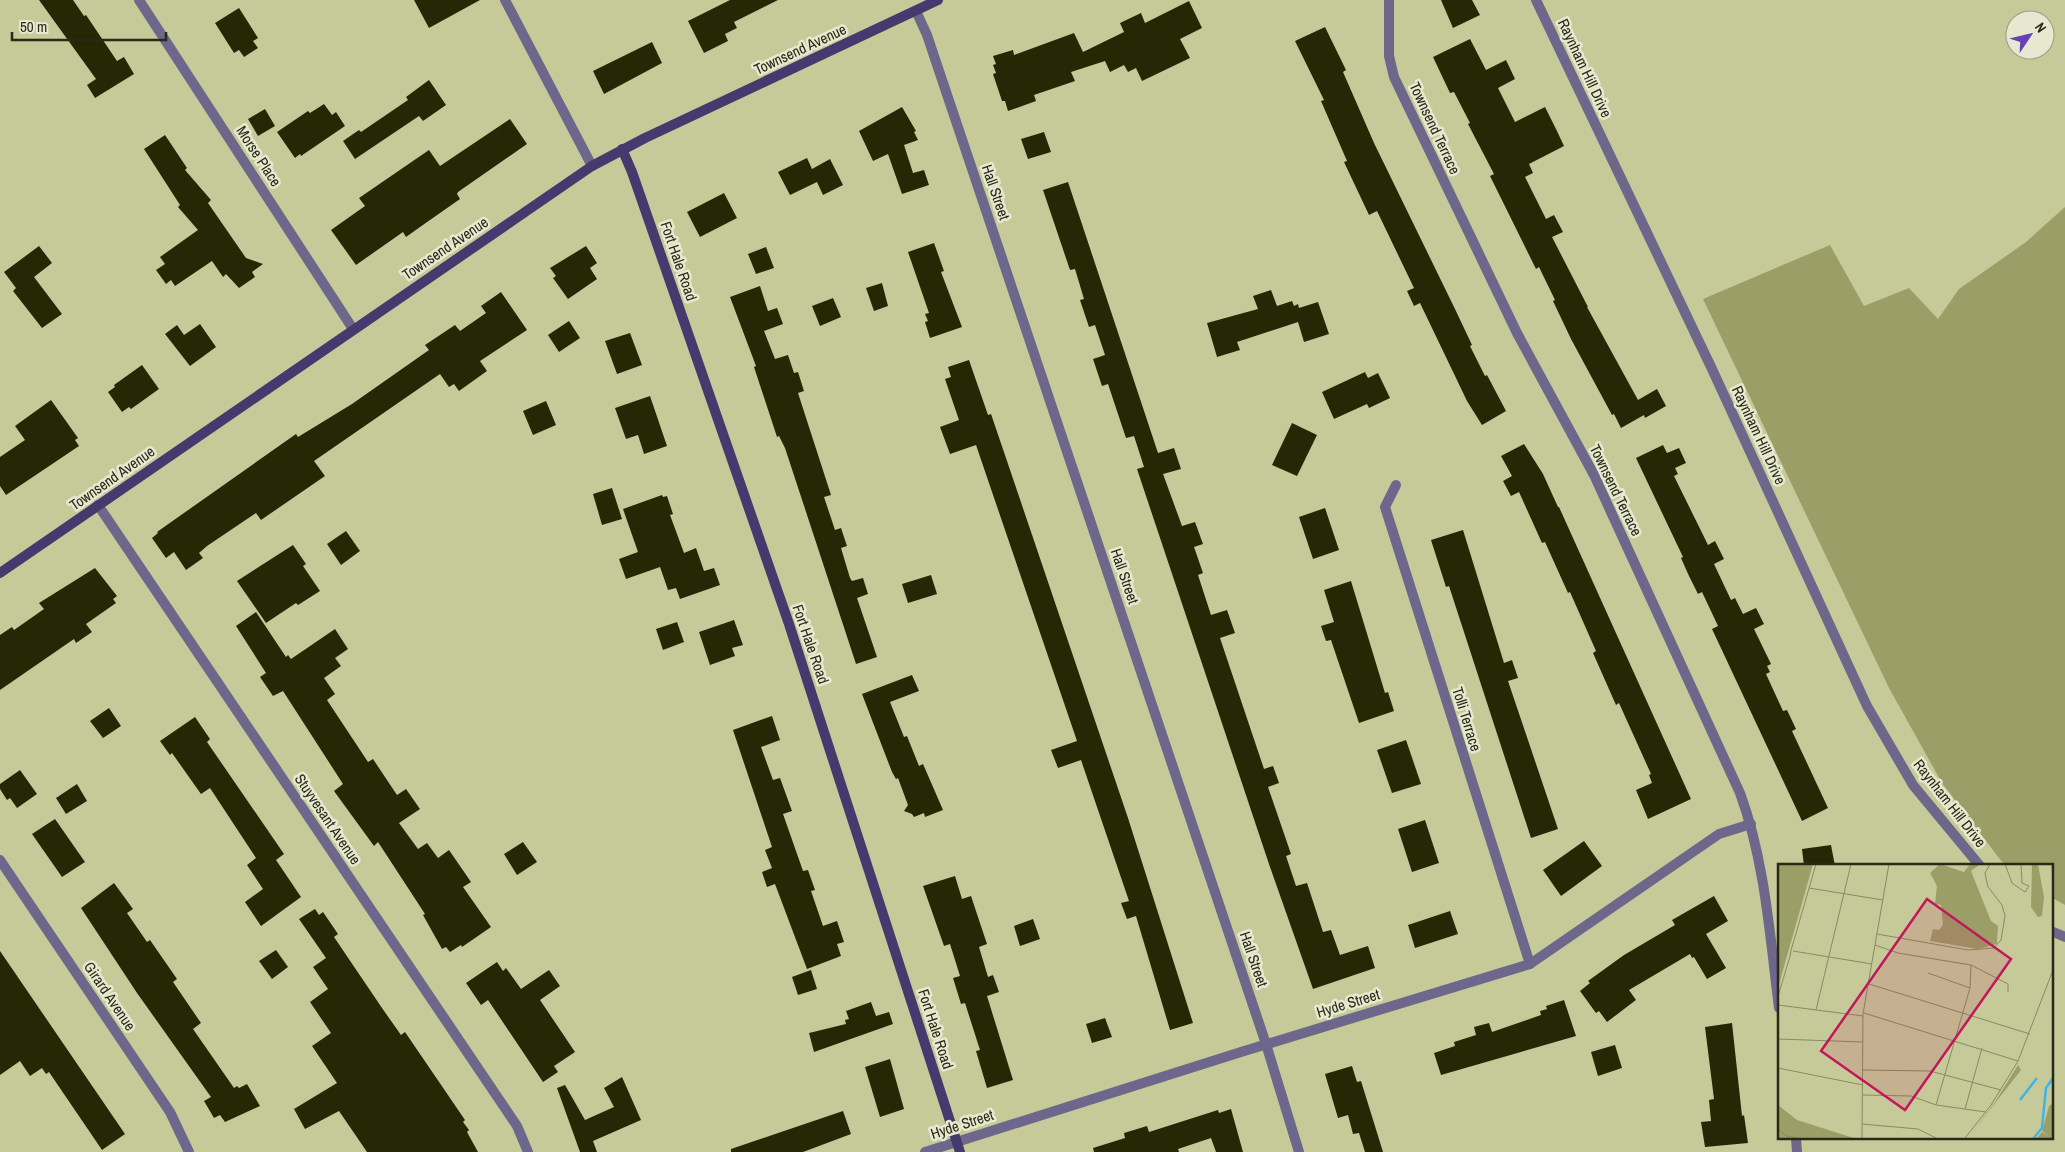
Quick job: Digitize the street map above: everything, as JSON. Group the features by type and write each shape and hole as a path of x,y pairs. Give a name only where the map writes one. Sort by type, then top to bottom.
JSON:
{"main road":[{"name":"Townsend Avenue","path":"0,573 592,166 938,0"},
{"name":"Fort Hale Road","path":"622,150 636,183 789,624 960,1152"}],"street":[{"name":"Morse Place","path":"139,0 353,329"},
{"path":"505,0 592,166"},
{"name":"Townsend Terrace","path":"1389,0 1389,56 1394,77 1517,333 1594,475 1736,785 1751,824 1778,1001"},
{"name":"Raynham Hill Drive","path":"1536,0 1712,369 1867,706 1913,785 1978,864"},
{"name":"Hall Street","path":"916,11 930,44 1266,1044 1299,1152"},
{"name":"Tolli Terrace","path":"1396,485 1385,508 1530,964"},
{"name":"Stuyvesant Avenue","path":"98,505 517,1126 528,1152"},
{"name":"Hyde Street","path":"925,1152 1266,1044 1530,964 1719,834 1751,824"},
{"name":"Girard Avenue","path":"0,860 170,1112 189,1152"},
{"path":"2052,931 2065,936"}],"green space":[{"path":"2065,207 2065,905 2052,898 2052,864 2004,864 1942,783 1889,688 1703,299 1830,245 1864,306 1909,288 1938,319 1959,289 2026,242"}],"building":[{"path":"39,0 73,0 84,16 86,15 117,61 124,57 134,74 95,98 87,85 96,79"},
{"path":"414,0 480,0 429,28"},
{"path":"730,0 778,0 734,22 737,28 725,34 728,41 704,53 688,21"},
{"path":"1441,0 1472,0 1480,15 1453,28"},
{"path":"1189,1 1202,28 1180,39 1190,58 1142,81 1136,68 1128,72 1124,65 1110,72 1105,61 1071,72 1075,81 1034,95 1036,101 1008,111 1005,101 1002,101 993,74 996,73 993,65 996,64 993,56 1013,50 1014,55 1074,33 1083,52 1124,32 1120,23 1141,13 1145,23"},
{"path":"239,8 258,38 253,41 258,48 244,57 239,50 234,53 215,23"},
{"path":"1325,27 1346,70 1343,72 1374,143 1455,309 1472,345 1470,346 1506,411 1482,425 1467,401 1420,303 1414,306 1407,291 1414,288 1377,211 1369,215 1344,162 1347,161 1321,101 1324,100 1295,41"},
{"path":"1470,39 1486,70 1506,60 1515,79 1498,88 1515,122 1545,107 1564,146 1529,164 1533,173 1525,177 1546,219 1554,215 1563,232 1552,237 1587,307 1638,400 1657,389 1666,406 1645,418 1644,415 1621,428 1614,414 1612,415 1571,339 1539,267 1536,269 1490,176 1494,174 1468,124 1470,123 1454,92 1450,93 1433,57"},
{"path":"652,42 662,63 604,94 593,71"},
{"path":"429,80 446,105 423,121 419,116 355,159 343,141 359,130 361,132 408,100 406,97"},
{"path":"324,104 332,115 336,112 345,126 301,156 300,154 295,158 277,132 308,111 310,113"},
{"path":"902,107 916,131 914,132 918,140 904,145 913,173 924,170 929,185 902,194 888,154 873,161 859,131"},
{"path":"265,109 275,126 258,136 248,119"},
{"path":"510,119 527,144 458,192 457,194 460,199 406,237 403,232 356,265 331,230 365,206 359,198 429,150 440,166"},
{"path":"1044,132 1051,152 1028,159 1021,139"},
{"path":"165,135 187,168 185,170 211,200 208,203 246,258 263,264 252,272 255,277 239,288 226,274 223,277 212,261 175,286 171,280 166,284 156,270 165,264 160,257 198,230 178,207 180,205 144,149"},
{"path":"807,158 812,169 830,159 843,185 823,195 817,182 790,195 778,172"},
{"path":"1068,182 1158,453 1174,448 1181,469 1163,474 1182,526 1195,522 1203,544 1194,547 1203,573 1198,575 1211,615 1227,610 1235,633 1220,638 1264,769 1273,766 1279,783 1268,787 1291,854 1286,856 1296,886 1307,883 1323,932 1331,930 1340,955 1368,946 1375,968 1313,989 1270,867 1137,469 1144,467 1134,436 1126,438 1108,384 1102,386 1093,359 1105,355 1095,325 1089,327 1080,300 1084,299 1075,269 1070,270 1043,190"},
{"path":"724,193 737,218 700,237 687,212"},
{"path":"934,243 944,271 941,272 962,327 930,338 925,322 928,321 925,314 929,313 908,252"},
{"path":"39,246 52,263 34,277 62,314 42,328 13,291 16,288 4,272"},
{"path":"586,246 597,263 590,268 597,279 568,299 553,278 556,276 550,268"},
{"path":"766,247 774,268 756,274 748,254"},
{"path":"882,283 888,306 874,311 866,288"},
{"path":"760,286 768,311 777,308 783,324 764,331 775,359 788,355 794,373 798,372 804,391 798,393 831,495 824,497 835,530 841,528 847,546 841,548 850,578 852,581 863,578 868,594 857,598 877,657 856,664 785,448 779,436 777,437 754,367 756,366 730,297"},
{"path":"1271,290 1277,306 1292,301 1294,306 1298,304 1299,308 1318,302 1329,334 1304,342 1298,322 1237,342 1240,350 1217,357 1207,323 1258,309 1253,296"},
{"path":"501,292 527,330 480,361 487,371 459,391 454,384 449,387 440,374 314,461 325,476 261,520 256,513 207,546 199,553 203,558 186,570 174,552 166,558 152,538 157,532 296,434 298,437 352,404 429,350 425,345 455,325 460,331 486,313 481,306"},
{"path":"833,298 841,317 820,326 812,306"},
{"path":"569,321 580,338 559,352 548,335"},
{"path":"200,324 216,347 190,366 165,334 177,325 184,335"},
{"path":"630,333 642,365 617,374 605,341"},
{"path":"969,360 988,415 991,414 1128,818 1193,1023 1170,1030 1136,916 1127,919 1121,903 1129,901 1081,760 1058,768 1051,750 1077,741 976,445 950,454 940,427 959,420 945,379 951,377 948,367"},
{"path":"142,365 159,389 131,409 129,407 122,412 108,392 115,387 114,385"},
{"path":"1365,372 1368,378 1378,373 1390,398 1369,408 1367,404 1334,419 1322,392"},
{"path":"650,396 667,446 644,454 638,435 626,439 615,408"},
{"path":"51,400 78,438 75,440 79,446 6,495 0,486 0,457 25,440 15,426"},
{"path":"546,401 556,425 533,435 523,411"},
{"path":"1292,423 1317,435 1297,476 1272,465"},
{"path":"1524,444 1543,474 1559,507 1691,799 1648,819 1636,790 1652,783 1649,775 1651,774 1619,703 1616,705 1593,653 1596,651 1545,542 1542,543 1519,492 1511,496 1503,481 1512,476 1501,456"},
{"path":"1663,445 1667,453 1679,448 1686,463 1675,468 1678,474 1674,476 1708,545 1715,541 1724,559 1714,564 1731,600 1735,598 1743,614 1756,608 1764,624 1754,629 1771,664 1767,666 1770,672 1766,674 1783,711 1787,710 1796,729 1792,731 1828,808 1802,821 1712,629 1718,626 1702,592 1698,594 1689,576 1681,558 1683,557 1636,458"},
{"path":"612,488 622,519 602,525 593,494"},
{"path":"662,495 663,497 667,496 673,514 670,515 684,553 696,548 704,571 714,568 720,585 680,599 676,588 668,590 660,567 626,579 619,559 638,552 623,509"},
{"path":"1325,508 1339,550 1313,559 1299,517"},
{"path":"1463,530 1504,663 1512,660 1518,678 1508,681 1558,829 1531,838 1449,586 1446,587 1431,540"},
{"path":"346,531 360,551 341,565 327,544"},
{"path":"293,545 306,564 303,566 320,591 298,605 296,603 266,623 237,581"},
{"path":"95,568 117,596 113,599 116,603 86,624 92,632 76,643 74,639 0,690 0,635 12,627 14,630 44,609 39,603"},
{"path":"931,575 937,594 908,603 902,584"},
{"path":"1351,581 1385,693 1388,692 1394,711 1359,723 1331,640 1326,641 1321,626 1334,622 1324,590"},
{"path":"256,612 286,657 288,655 291,659 335,629 348,649 335,658 341,666 324,678 335,694 327,700 368,762 373,759 397,795 406,789 420,809 399,823 418,849 427,843 438,858 449,850 471,882 463,887 491,927 462,947 461,945 450,952 446,947 442,949 423,915 425,914 378,842 374,846 334,791 343,784 283,691 273,696 260,677 266,673 236,626"},
{"path":"734,620 743,645 732,648 735,656 710,665 699,632"},
{"path":"677,622 684,642 663,650 656,629"},
{"path":"912,675 919,691 890,702 904,737 907,736 919,766 923,764 943,810 925,817 924,813 914,817 912,814 904,811 908,805 898,778 896,779 892,772 862,694"},
{"path":"109,708 121,726 103,738 90,721"},
{"path":"772,716 780,740 761,747 773,780 780,778 792,811 783,814 803,871 808,870 815,890 811,891 823,926 837,921 844,942 837,944 841,956 807,969 775,884 767,887 762,872 772,868 765,850 772,847 733,730"},
{"path":"195,717 210,739 207,742 284,854 276,860 301,897 261,926 245,902 263,889 247,865 256,858 210,788 201,794 172,753 170,755 160,741"},
{"path":"1406,740 1421,784 1392,793 1377,750"},
{"path":"20,770 37,794 17,808 10,798 7,800 0,789 0,784"},
{"path":"77,784 87,801 66,814 56,798"},
{"path":"55,819 85,862 62,877 32,834"},
{"path":"1425,820 1439,863 1412,872 1398,829"},
{"path":"1584,841 1602,866 1561,896 1543,870"},
{"path":"523,842 537,862 517,875 504,854"},
{"path":"1831,845 1835,864 1804,864 1802,849"},
{"path":"955,876 962,899 971,896 987,944 979,947 988,977 993,975 999,992 987,996 1013,1080 987,1088 976,1051 980,1050 965,1003 961,1004 953,978 960,976 950,944 944,946 923,886"},
{"path":"114,883 133,909 127,913 147,942 150,940 177,979 173,982 201,1023 193,1029 234,1088 247,1084 260,1106 225,1122 220,1115 214,1118 204,1101 211,1097 137,993 81,908"},
{"path":"1714,896 1728,921 1706,934 1726,968 1707,979 1694,957 1692,958 1690,954 1629,990 1636,1000 1607,1022 1599,1011 1596,1013 1580,991 1590,983 1588,981 1624,955 1675,925 1672,920"},
{"path":"315,909 319,915 323,912 338,934 334,937 382,1008 401,1035 405,1032 465,1120 463,1122 469,1130 467,1132 478,1152 367,1152 339,1111 305,1129 294,1109 337,1083 312,1046 331,1033 310,1002 328,989 313,967 326,958 299,919"},
{"path":"1450,911 1458,934 1415,948 1408,925"},
{"path":"1033,919 1040,939 1020,946 1014,926"},
{"path":"276,950 288,967 272,979 259,961"},
{"path":"0,951 125,1134 102,1150 49,1072 46,1074 42,1068 30,1076 20,1061 0,1075"},
{"path":"497,962 503,971 506,968 521,989 549,970 560,986 540,1000 575,1052 554,1066 558,1072 543,1082 488,1000 481,1005 466,983"},
{"path":"811,970 817,989 798,995 792,977"},
{"path":"1564,1000 1576,1036 1441,1075 1434,1053 1455,1046 1454,1042 1476,1035 1474,1027 1489,1023 1492,1032 1541,1015 1540,1011 1547,1009 1546,1006"},
{"path":"871,1002 876,1016 889,1012 893,1024 814,1052 809,1033 846,1024 845,1020 849,1019 846,1011"},
{"path":"1105,1018 1112,1037 1092,1043 1086,1024"},
{"path":"1732,1023 1742,1116 1744,1115 1748,1143 1705,1147 1701,1122 1711,1121 1709,1100 1714,1099 1705,1027"},
{"path":"1615,1045 1622,1068 1598,1076 1591,1052"},
{"path":"890,1059 904,1109 880,1117 865,1067"},
{"path":"1352,1066 1357,1082 1361,1081 1383,1152 1365,1152 1359,1133 1353,1134 1348,1115 1338,1118 1325,1074"},
{"path":"622,1077 641,1120 593,1141 597,1152 580,1152 557,1088 565,1085 585,1120 614,1107 604,1088"},
{"path":"1231,1109 1243,1152 1216,1152 1211,1138 1178,1149 1179,1152 1094,1152 1093,1148 1125,1138 1124,1133 1147,1126 1149,1132 1218,1110 1219,1113"},
{"path":"843,1111 851,1134 803,1152 731,1152 731,1149"}]}
